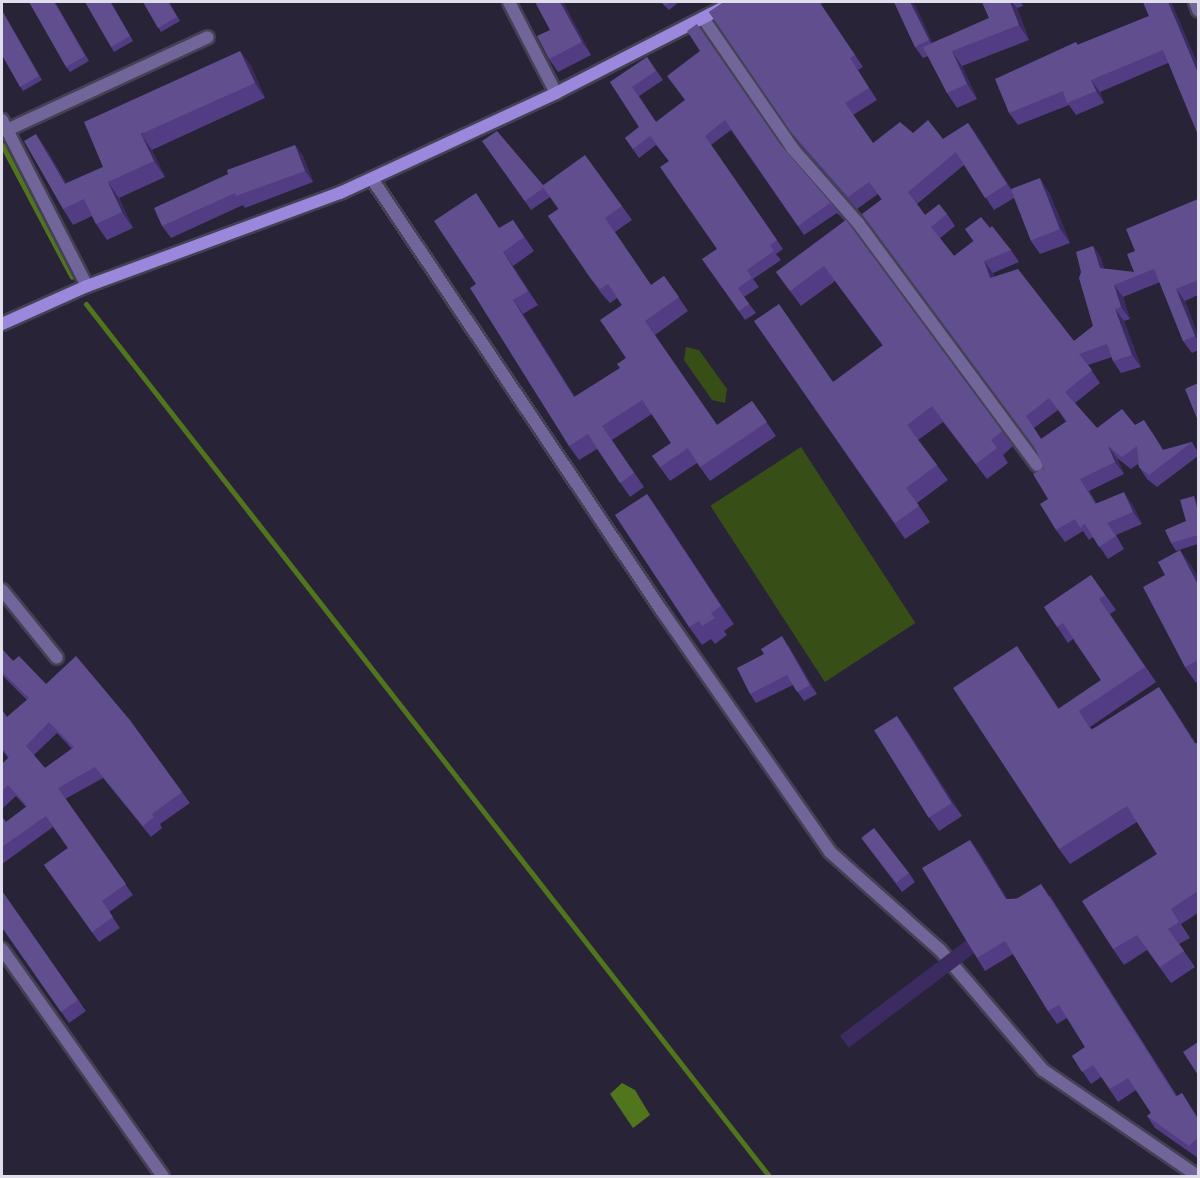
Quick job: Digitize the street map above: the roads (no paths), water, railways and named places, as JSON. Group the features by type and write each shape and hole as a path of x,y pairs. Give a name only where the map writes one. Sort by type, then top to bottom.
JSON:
{"street":[{"path":"509,2 556,93"},
{"path":"2,324 87,286 372,179 556,93 734,2"},
{"path":"1195,2 1198,10"},
{"path":"703,18 793,149 858,223 1037,465"},
{"path":"87,286 4,125 208,37"},
{"path":"372,179 662,611 830,852 940,950 1043,1070 1198,1176"},
{"path":"2,590 57,658"},
{"path":"2,948 163,1176"}],"waterway":[{"path":"2,145 72,277"},
{"path":"86,304 769,1176"}]}
